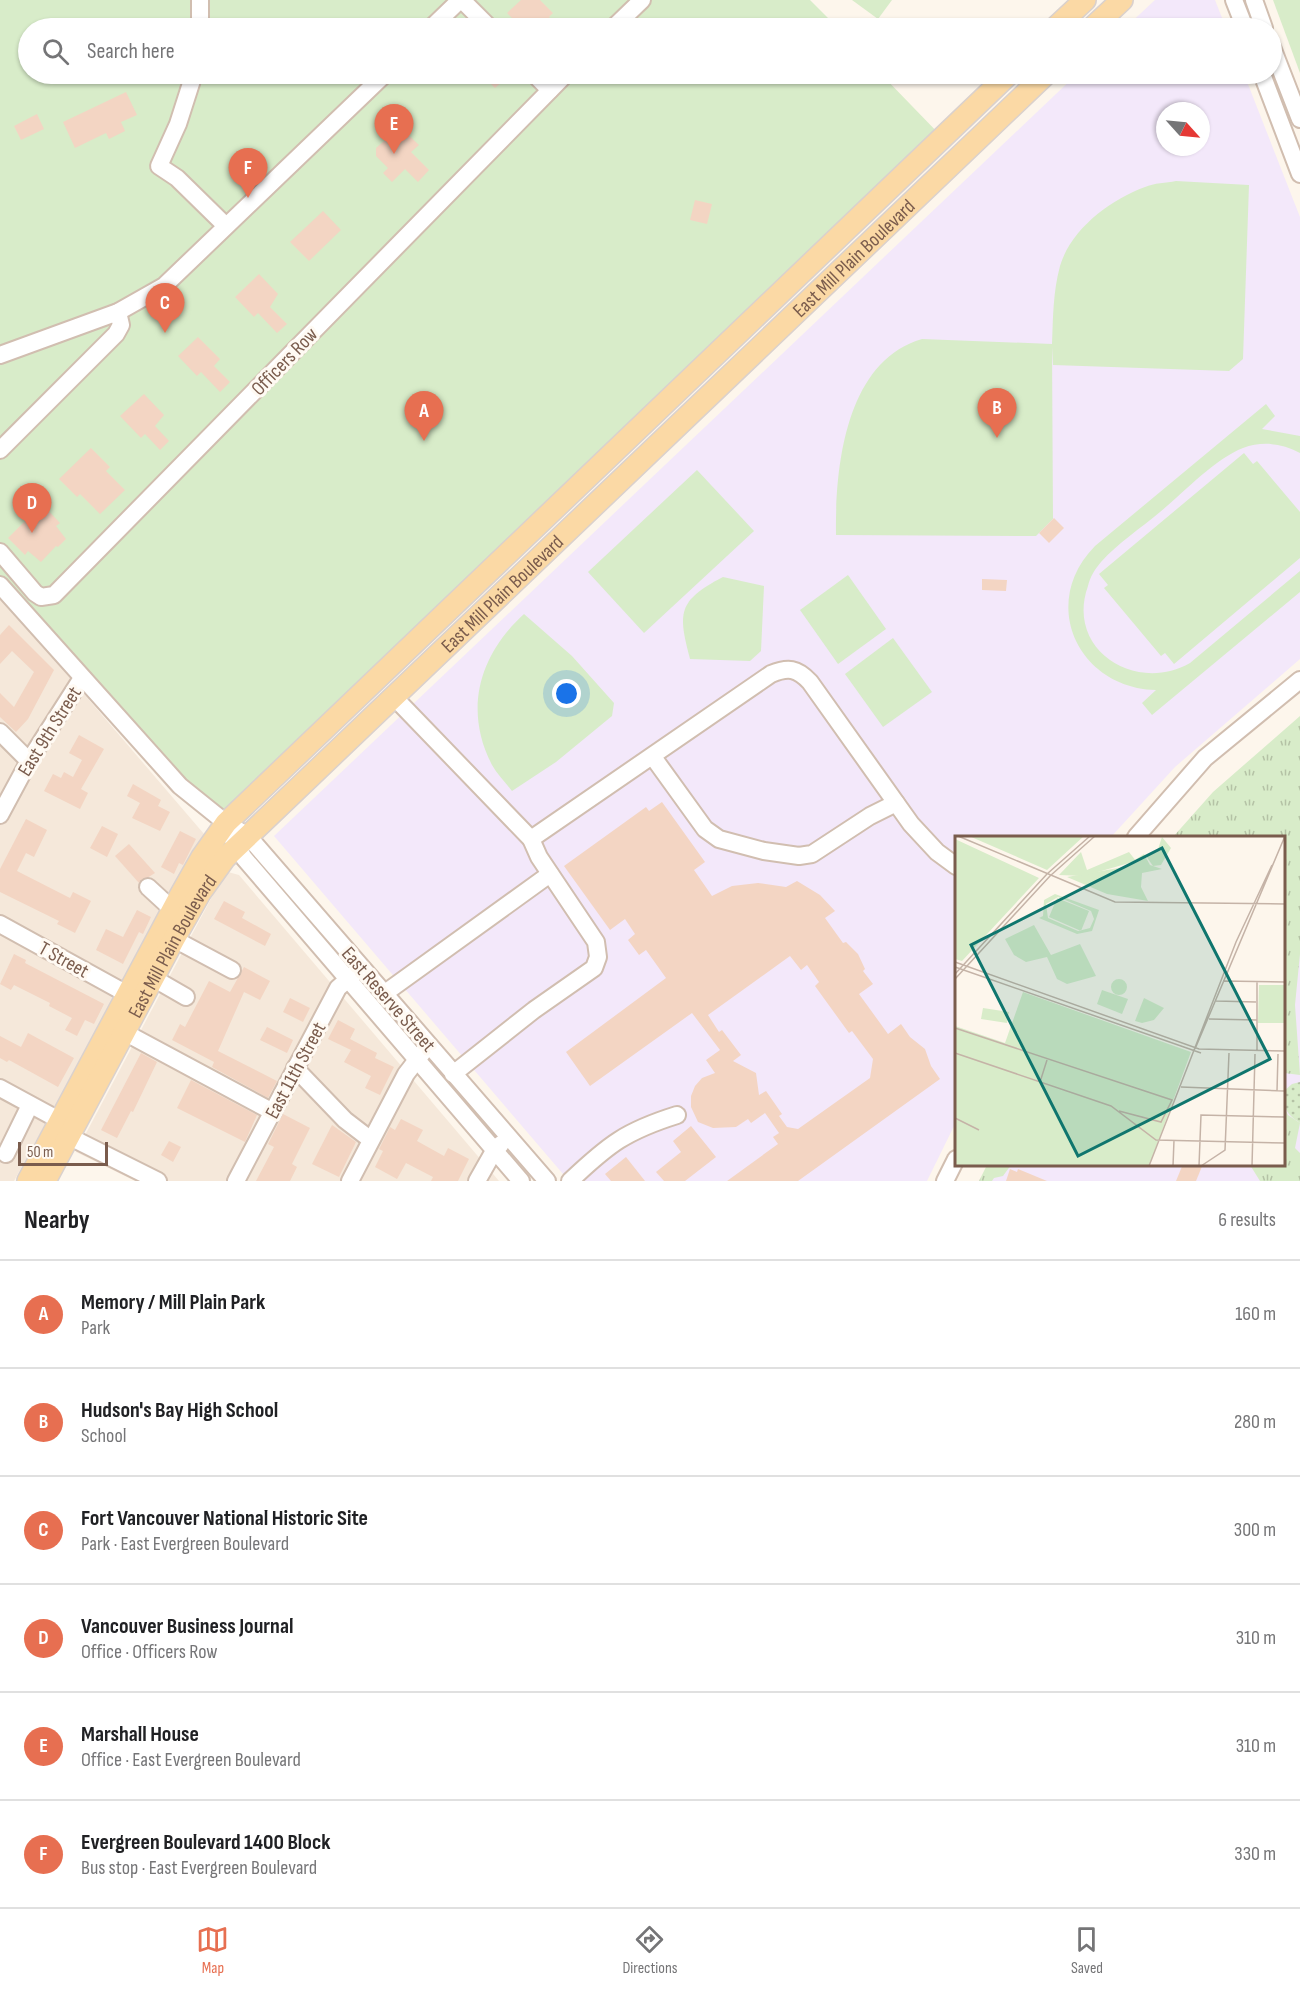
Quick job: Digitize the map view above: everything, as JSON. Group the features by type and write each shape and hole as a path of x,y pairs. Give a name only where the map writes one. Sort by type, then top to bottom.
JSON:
{"main road":[{"path":"1066,18 1085,0"},
{"path":"1103,18 1122,0"},
{"name":"East Mill Plain Boulevard","path":"45,1181 64,1128 127,994 202,857 226,823 999,84"},
{"name":"East Mill Plain Boulevard","path":"28,1181 124,1032 200,893 225,858 1036,84"}],"street":[{"path":"200,0 200,18"},
{"path":"442,18 461,0 480,18"},
{"path":"623,18 642,0"},
{"path":"1234,0 1241,18"},
{"path":"1254,0 1260,18"},
{"path":"1282,72 1300,119"},
{"path":"191,84 178,124 159,166 177,178 226,226"},
{"path":"0,356 118,312 164,286 375,84"},
{"path":"544,84 550,90"},
{"name":"Officers Row","path":"0,552 35,593 41,597 54,596 556,84"},
{"path":"1266,84 1300,174"},
{"path":"0,450 116,334 121,325 118,312"},
{"name":"East Reserve Street","path":"0,585 180,786 226,823 348,979 520,1181"},
{"path":"531,839 771,674 785,668 800,671 911,824 937,852 955,865"},
{"name":"East 9th Street","path":"0,815 29,760 82,678"},
{"path":"1137,836 1205,758 1300,680"},
{"path":"394,697 531,839 550,874 596,942 598,957 594,968 534,1010 453,1074"},
{"path":"0,732 29,760"},
{"path":"653,757 705,829 719,839 764,851 799,856 812,854 870,816 896,803"},
{"name":"East Reserve Street","path":"242,842 362,967 547,1181"},
{"path":"385,993 550,874"},
{"path":"148,887 173,910"},
{"name":"T Street","path":"0,924 127,994"},
{"path":"174,939 232,970"},
{"name":"East 11th Street","path":"236,1181 338,988 362,967"},
{"path":"153,978 186,997"},
{"path":"124,1032 273,1112"},
{"path":"350,1181 416,1059 430,1046"},
{"path":"295,1068 345,1120 371,1140"},
{"path":"0,1088 64,1128 158,1181"},
{"path":"6,1154 30,1105"},
{"path":"570,1181 603,1150 638,1127 677,1115"},
{"path":"477,1181 494,1151 508,1138"},
{"path":"945,1181 955,1163"}],"shaded area":[{"path":"1155,0 1215,0 1222,18 1136,18"},
{"path":"1066,84 1248,84 1300,217 1300,659 1175,767 1112,836 955,836 955,1124 927,1181 569,1181 274,836"},
{"path":"0,596 204,834 14,1181 0,1181"},
{"path":"1300,717 1300,1181 980,1181 988,1166 1285,1166 1284,836"},
{"path":"228,872 239,875 499,1181 135,1181 76,1152 222,878"}],"green space":[{"path":"0,0 810,0 828,18 18,18 18,84 891,84 942,137 229,812 210,810 0,585"},
{"path":"852,0 892,0 877,18"},
{"path":"1273,0 1300,0 1300,73 1282,24 1282,18 1280,18"},
{"path":"1176,181 1249,185 1243,359 1229,371 1053,365 1052,347 1053,519 1036,536 836,535 838,480 842,450 861,393 876,370 896,351 922,339 1052,344 1054,305 1060,266 1065,253 1082,228 1106,208 1132,193 1156,184"},
{"path":"1266,404 1275,416 1262,429 1300,436 1300,453 1279,445 1265,444 1250,446 1233,453 1211,468 1115,548 1090,579 1084,609 1087,629 1096,647 1110,660 1128,669 1148,673 1169,671 1190,663 1300,571 1300,592 1152,715 1142,703 1156,690 1129,686 1106,675 1088,659 1075,639 1069,617 1070,593 1078,569 1095,546"},
{"path":"1244,453 1253,464 1257,461 1300,512 1300,558 1174,664 1165,653 1161,656 1104,588 1108,585 1099,574"},
{"path":"697,470 754,531 644,633 588,572"},
{"path":"848,575 886,629 838,664 800,610"},
{"path":"723,577 764,586 761,651 750,661 690,659 684,630 685,610 689,601 697,593"},
{"path":"524,614 572,656 614,703 612,716 556,762 512,791 492,765 483,744 478,703 487,665 496,647"},
{"path":"893,638 932,692 883,727 845,674"},
{"path":"1300,716 1300,954 1295,1005 1300,1075 1285,1073 1285,836 1174,836 1213,792"},
{"path":"1300,1082 1300,1123 1291,1117 1285,1106 1285,1090 1292,1084"},
{"path":"1285,1109 1288,1115 1300,1123 1295,1148 1300,1153 1300,1181 1260,1181 1251,1166 1285,1166"},
{"path":"986,1166 1010,1166 1003,1176 994,1178 992,1181 979,1181"}],"building":[{"path":"521,0 540,0 553,13 550,18 512,18 507,13"},
{"path":"126,92 137,115 121,122 125,131 109,139 106,133 75,148 63,122"},
{"path":"37,114 44,129 21,140 14,126"},
{"path":"400,127 419,145 411,152 429,170 418,182 405,169 392,182 383,173 388,168 376,156 376,148"},
{"path":"695,200 712,204 707,224 690,220"},
{"path":"323,211 341,230 309,261 290,242"},
{"path":"259,274 278,294 270,307 287,324 277,333 258,313 254,317 235,297"},
{"path":"198,337 220,359 214,366 230,382 220,392 201,372 197,376 178,356"},
{"path":"144,394 164,415 155,426 169,441 160,450 145,434 141,438 120,416"},
{"path":"91,448 110,467 106,471 125,490 100,514 80,494 77,497 59,479"},
{"path":"42,504 60,523 56,526 66,539 41,562 28,551 25,555 8,538"},
{"path":"1054,518 1064,528 1049,543 1039,533"},
{"path":"982,579 1007,580 1006,591 982,590"},
{"path":"9,625 54,670 28,719 16,732 0,717 0,693 14,707 34,672 12,651 0,664 0,635"},
{"path":"79,735 104,749 81,789 88,793 80,809 44,791 53,774 61,778 64,772 73,777 82,760 69,753"},
{"path":"133,784 161,800 158,806 170,812 160,831 132,818 140,803 127,796"},
{"path":"662,802 705,862 694,870 712,896 732,886 758,883 786,887 797,881 820,895 835,911 825,918 843,943 846,942 858,954 865,969 863,971 873,984 859,994 888,1034 901,1024 910,1037 925,1049 931,1066 940,1079 798,1181 727,1181 778,1144 773,1137 779,1133 765,1113 751,1123 748,1119 736,1127 713,1128 698,1122 691,1107 691,1096 695,1086 702,1078 715,1073 706,1060 720,1050 692,1013 590,1086 566,1052 666,978 646,950 639,955 628,940 635,934 625,919 610,930 564,866 646,807 649,811","holes":["790,956 801,970 807,965 819,982 815,986 849,1033 852,1031 873,1059 870,1078 798,1129 787,1127 779,1116 782,1114 766,1091 759,1095 756,1073 733,1061 741,1055 722,1030 719,1032 708,1015"]},
{"path":"26,819 47,830 34,857 26,853 17,871 70,898 73,892 91,901 75,933 57,924 59,921 0,892 0,869"},
{"path":"102,826 118,834 107,857 90,848"},
{"path":"180,831 196,839 183,865 179,863 174,874 161,867"},
{"path":"129,844 155,873 139,883 115,856"},
{"path":"224,901 245,912 242,918 271,934 265,946 214,919"},
{"path":"137,910 151,917 143,934 139,932 123,964 96,950 106,929 123,937"},
{"path":"14,954 26,960 25,963 104,1004 94,1024 85,1020 77,1036 65,1030 72,1018 49,1006 50,1003 14,985 11,990 0,984"},
{"path":"244,967 270,981 260,1000 244,992 218,1051 277,1081 268,1098 212,1067 214,1062 172,1040 180,1024 185,1027 209,981 230,992"},
{"path":"290,998 310,1008 303,1022 283,1012"},
{"path":"338,1020 355,1029 350,1039 377,1053 375,1058 394,1067 380,1095 365,1088 371,1076 344,1062 351,1050 328,1039"},
{"path":"267,1027 293,1040 287,1053 260,1040"},
{"path":"28,1033 74,1058 58,1087 9,1060 7,1062 0,1058 0,1036 21,1047"},
{"path":"141,1053 157,1062 133,1112 131,1111 117,1138 101,1130"},
{"path":"191,1080 257,1115 245,1142 177,1108"},
{"path":"283,1114 310,1128 292,1164 297,1167 290,1181 256,1181 274,1147 268,1144"},
{"path":"401,1119 423,1130 417,1141 444,1156 448,1148 469,1159 458,1181 431,1181 433,1177 406,1163 397,1179 375,1167 383,1151 379,1149 390,1127 395,1130"},
{"path":"332,1125 356,1142 339,1177 312,1164"},
{"path":"691,1126 716,1157 685,1181 664,1181 656,1172 681,1152 673,1141"},
{"path":"169,1141 181,1147 173,1162 161,1155"},
{"path":"626,1157 645,1181 611,1181 605,1174"},
{"path":"1182,1166 1202,1166 1196,1181 1176,1181"},
{"path":"1010,1169 1017,1172 1018,1169 1047,1181 1006,1181"}],"place":[{"name":"Marshall House","path":"394,154"},
{"name":"Evergreen Boulevard 1400 Block","path":"248,198"},
{"name":"Fort Vancouver National Historic Site","path":"165,333"},
{"name":"Hudson's Bay High School","path":"997,438"},
{"name":"Memory / Mill Plain Park","path":"424,441"},
{"name":"Vancouver Business Journal","path":"32,533"}]}
